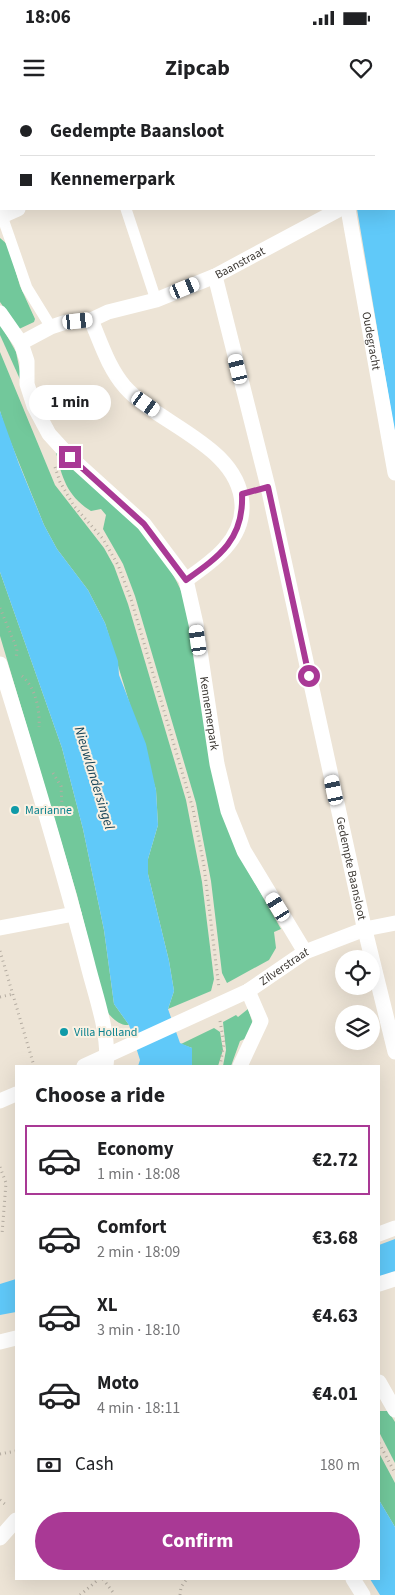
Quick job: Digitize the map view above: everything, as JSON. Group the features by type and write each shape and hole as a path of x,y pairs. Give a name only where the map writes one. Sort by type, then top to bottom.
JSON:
{"street":[{"path":"16,210 1,216 27,288 51,327"},
{"path":"126,210 156,300"},
{"name":"Baanstraat","path":"21,343 51,327 66,322 91,320 108,312 156,300 214,276 338,210"},
{"name":"Oudegracht","path":"348,210 395,473"},
{"name":"Gedempte Baansloot","path":"214,276 268,487 365,928 395,1052"},
{"name":"Kennemerpark","path":"0,313 21,343 27,361 27,384 34,406 49,434 70,457 144,524 186,580 196,624 217,764 228,812 244,851 305,952"},
{"path":"91,320 112,370 126,388 224,462 242,494 239,526 227,547 209,564 186,580"},
{"path":"242,494 268,487"},
{"path":"0,664 74,914 101,1020 106,1060"},
{"path":"0,928 74,914"},
{"name":"Zilverstraat","path":"88,1065 106,1060 130,1045 179,1025 248,991 305,952 365,928 395,923"},
{"path":"240,1065 261,1021 248,991"},
{"path":"0,1101 15,1094"},
{"path":"380,1234 395,1228"},
{"path":"380,1284 395,1279"},
{"path":"0,1342 15,1338"},
{"path":"380,1384 395,1410"},
{"path":"0,1538 15,1521"},
{"path":"354,1580 363,1595"}],"path":[{"path":"54,465 60,482 74,506 92,524 118,565 131,599 193,809 204,866 219,986 219,1006 224,1043 220,1065"},
{"path":"0,951 5,974 14,994 17,1012 34,1065"},
{"path":"0,997 14,994"},
{"path":"0,1167 6,1183 2,1234"},
{"path":"380,1445 395,1473"},
{"path":"0,1454 15,1451"},
{"path":"80,1595 100,1580"},
{"path":"102,1580 115,1595"},
{"path":"180,1595 180,1587 186,1580"}],"green space":[{"path":"0,238 8,245 20,286 35,319 34,322 19,329 0,302"},
{"path":"0,323 16,352 23,386 0,335"},
{"path":"0,352 55,485 104,548 114,566 128,604 186,800 202,882 214,979 211,991 168,1009 174,991 169,961 148,874 148,859 158,825 156,790 105,623 88,590 57,549 44,525 5,428 0,411"},
{"path":"56,452 110,500 144,535 172,573 183,595 243,862 281,929 274,932 276,948 269,960 227,983 222,973 211,881 196,803 135,596 123,564 103,529 106,515 101,509 91,511 71,493 63,478"},
{"path":"0,572 62,748 83,829 104,930 114,1004 129,1025 116,1021 106,1010 77,895 0,636"},
{"path":"248,1009 253,1024 247,1038 240,1041 231,1065 223,1065 226,1050 223,1022 236,1015 238,1017"},
{"path":"214,1028 220,1032 223,1050 218,1065 192,1065 192,1048 181,1044"},
{"path":"380,1411 388,1411 395,1422 395,1463 380,1434"},
{"path":"380,1455 395,1483 395,1527 380,1502"}],"water":[{"path":"357,210 395,210 395,434"},
{"name":"Nieuwlandersingel","path":"0,411 44,525 57,549 88,590 105,623 118,661 119,675 146,744 156,790 158,825 148,859 148,874 169,961 174,991 168,1009 180,1043 192,1048 192,1065 138,1065 140,1060 129,1025 114,1004 104,930 83,829 62,748 0,572"},
{"path":"395,1239 395,1271 380,1278 380,1245"},
{"path":"15,1279 15,1312 0,1315 0,1284"},
{"path":"380,1502 395,1527 395,1595 380,1595 371,1580 380,1580"}],"place":[{"name":"Marianne","path":"15,810"},
{"name":"Villa Holland","path":"64,1032"}],"route":[{"path":"70,457 144,524 186,580 209,564 227,547 239,526 242,494 268,487 309,676"}]}
